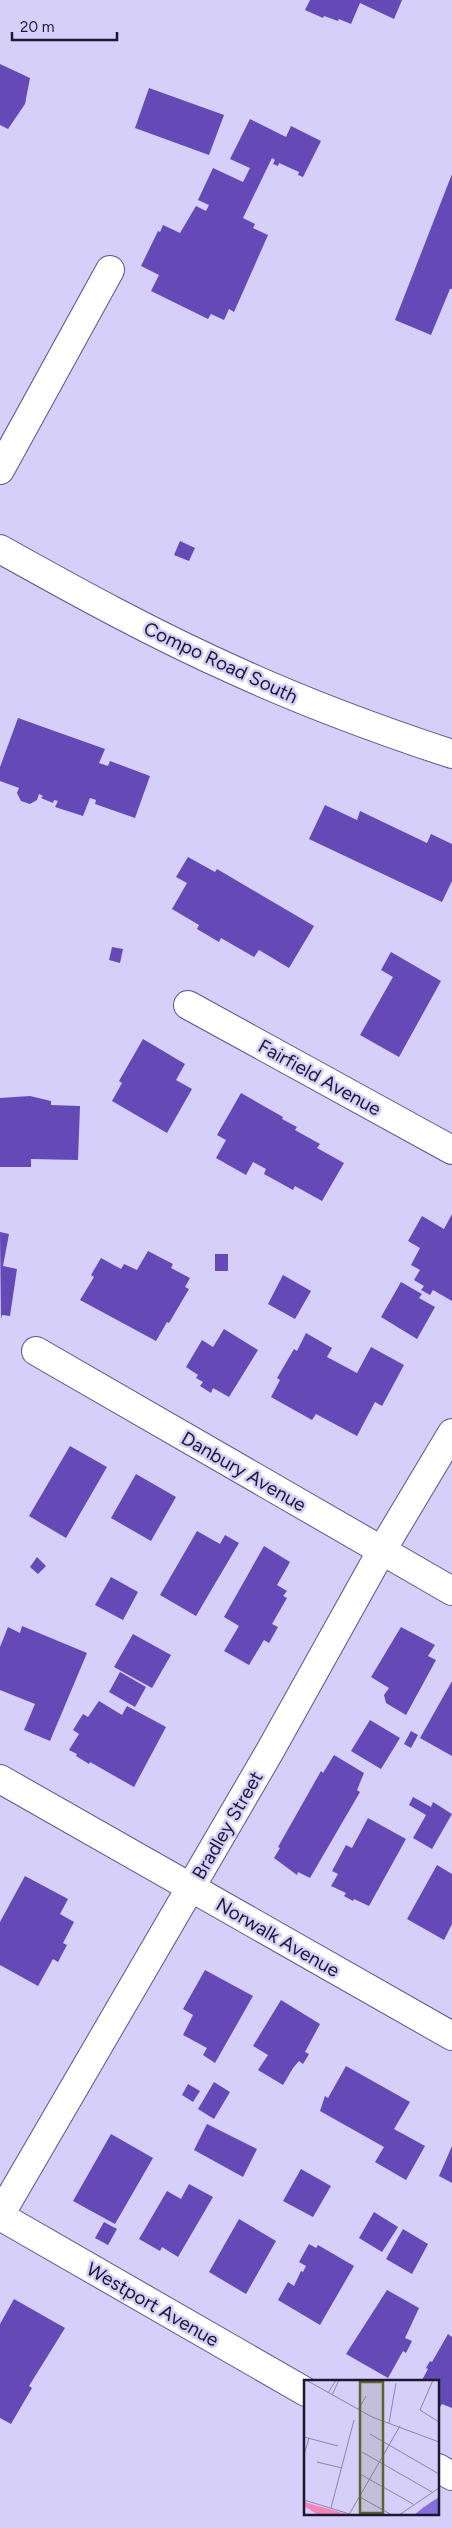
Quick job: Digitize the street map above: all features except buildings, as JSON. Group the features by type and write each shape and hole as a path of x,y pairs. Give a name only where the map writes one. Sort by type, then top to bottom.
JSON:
{"street":[{"path":"0,470 110,270"},
{"name":"Compo Road South","path":"0,549 103,605 235,671 336,713 452,754"},
{"name":"Fairfield Avenue","path":"188,1005 452,1150"},
{"name":"Danbury Avenue","path":"36,1351 452,1591"},
{"name":"Bradley Street","path":"0,2215 191,1887 382,1550 452,1433"},
{"name":"Norwalk Avenue","path":"0,1779 452,2036"},
{"name":"Westport Avenue","path":"0,2215 304,2391"},
{"path":"440,2469 452,2476"}]}
